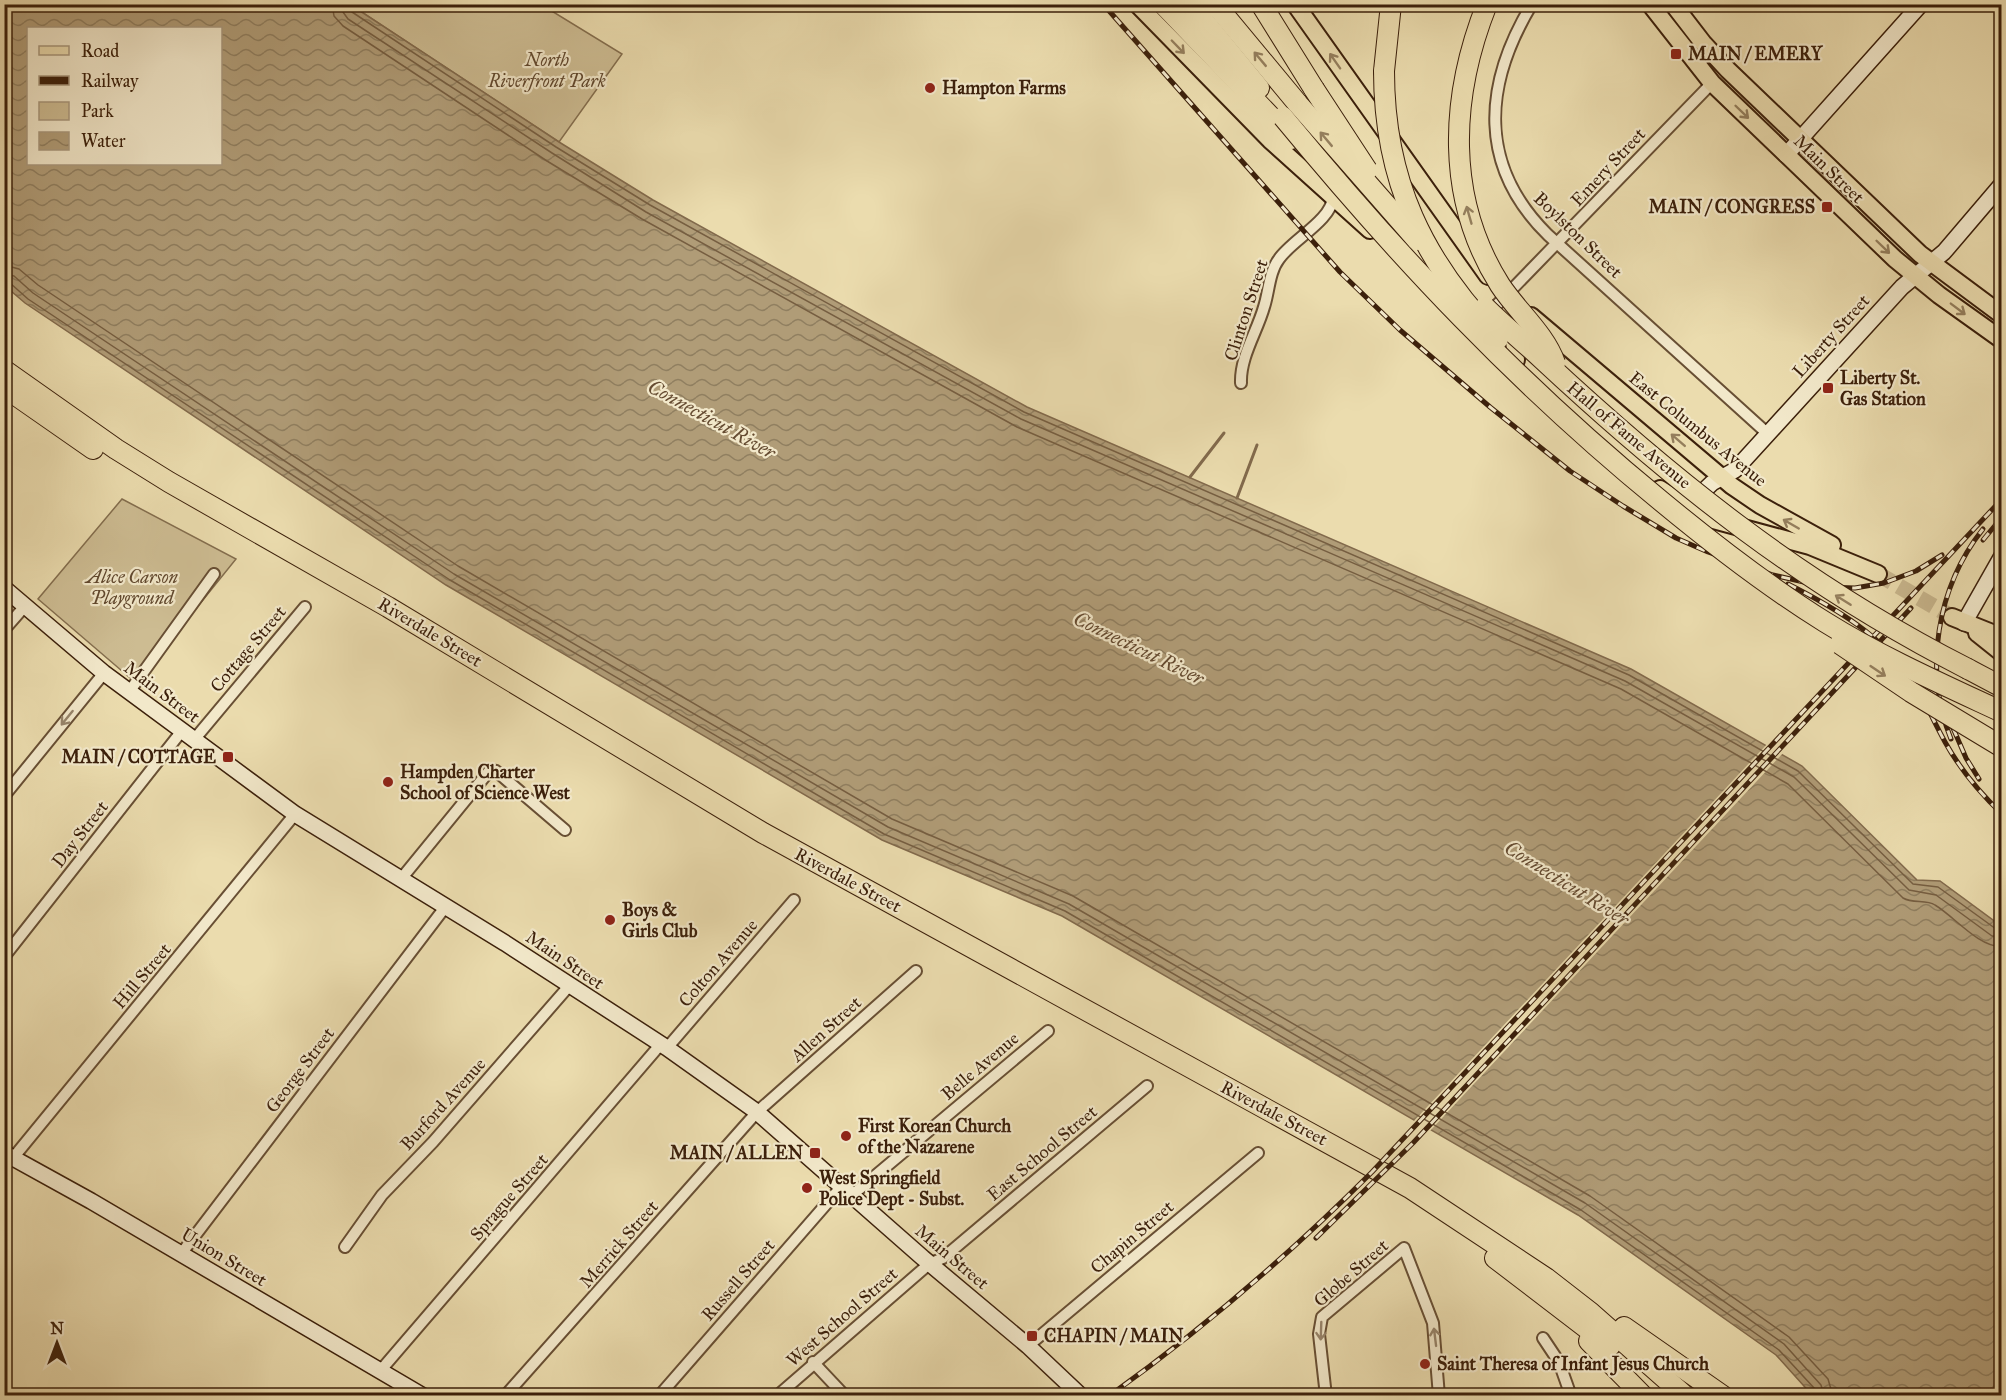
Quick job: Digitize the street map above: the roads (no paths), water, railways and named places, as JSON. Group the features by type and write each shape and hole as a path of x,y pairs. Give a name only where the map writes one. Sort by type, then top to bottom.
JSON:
{"highway":[{"path":"1163,4 1286,114 1392,214 1467,290 1667,471 1790,565 1880,622 2001,687"},
{"path":"1190,4 1286,114"},
{"path":"1215,4 1341,196 1540,396 1654,495 1767,583 1802,615 1858,657 2001,747"},
{"path":"1260,4 1372,176 1467,290"},
{"path":"1391,4 1384,71 1390,148 1412,217 1429,252 1448,279 1502,343 1611,444 1750,556 1840,618 2000,712"},
{"path":"1487,4 1476,32 1460,100 1458,144 1463,189 1484,255 1510,299 1550,350 1558,374"},
{"name":"Riverdale Street","path":"4,370 116,449 169,482 388,607 762,833 1410,1188 1540,1282 1665,1395"},
{"name":"Riverdale Street","path":"4,387 170,497 413,635 764,849 1393,1192 1591,1313 1685,1395"},
{"path":"1767,583 1857,641 1952,691 2000,712"},
{"path":"1540,1282 1643,1395"},
{"path":"1540,1282 1607,1315 1722,1395"}],"main road":[{"name":"Hall of Fame Avenue","path":"1137,4 1245,115 1341,196 1646,478 1683,506 1706,518 1818,549 1878,574"},
{"name":"East Columbus Avenue","path":"1295,4 1454,231 1491,279 1506,294 1723,477 1760,505 1855,557 1878,574"},
{"name":"Main Street","path":"1650,4 1712,82 1786,155 1915,276 2001,340"},
{"name":"Main Street","path":"1673,4 1715,57 1930,263 2001,315"},
{"path":"1516,360 1512,347 1517,334 1528,326 1542,325"},
{"path":"1958,620 2001,638"},
{"path":"1958,620 2001,653"}],"street":[{"name":"Boylston Street","path":"1532,4 1514,36 1502,70 1496,103 1495,131 1499,156 1512,190 1529,215 1558,243 1768,434"},
{"path":"1786,155 1921,4"},
{"name":"Emery Street","path":"1478,325 1712,82"},
{"name":"Liberty Street","path":"1683,506 1704,494 1712,483 1735,470 1915,276 1944,252 2001,184"},
{"name":"Clinton Street","path":"1241,383 1243,366 1261,319 1275,265 1281,256 1329,212 1341,196"},
{"path":"1958,620 2001,556"},
{"path":"129,692 214,574"},
{"name":"Main Street","path":"4,588 104,673 295,814 446,906 663,1046 757,1112 929,1264 1028,1346 1081,1395"},
{"path":"4,630 25,606"},
{"name":"Cottage Street","path":"187,736 305,607"},
{"path":"4,796 104,673"},
{"name":"Day Street","path":"4,957 187,736"},
{"path":"401,879 490,770 496,771 565,830"},
{"name":"Hill Street","path":"9,1156 295,814"},
{"name":"Colton Avenue","path":"663,1046 794,900"},
{"name":"George Street","path":"181,1254 446,906"},
{"name":"Allen Street","path":"757,1112 916,971"},
{"name":"Burford Avenue","path":"345,1247 382,1195 433,1142 569,986"},
{"name":"Belle Avenue","path":"846,1191 1048,1031"},
{"name":"Sprague Street","path":"381,1370 663,1046"},
{"name":"East School Street","path":"929,1264 943,1258 1147,1086"},
{"name":"Merrick Street","path":"505,1395 757,1112"},
{"name":"Chapin Street","path":"1028,1346 1258,1153"},
{"name":"Union Street","path":"9,1156 423,1395"},
{"name":"Russell Street","path":"659,1395 846,1191"},
{"name":"Globe Street","path":"1326,1395 1319,1334 1322,1317 1404,1248 1433,1323 1440,1395"},
{"name":"West School Street","path":"777,1395 929,1264"},
{"path":"1543,1338 1559,1362 1571,1395"},
{"path":"813,1362 845,1395"}],"water":[{"name":"Connecticut River","path":"5,5 351,5 559,142 653,200 1027,407 1631,669 1802,766 1917,880 1940,881 2001,926 2001,1395 1812,1395 1776,1355 1578,1215 1062,916 882,840 446,585 25,303 5,286"}],"waterway":[{"path":"1190,477 1224,433"},
{"path":"1237,498 1257,445"}],"tunnel":[{"path":"1878,574 1952,617"}],"railway":[{"path":"1103,4 1340,272 1400,330 1490,407 1570,471 1623,506 1676,538 1708,552 1773,575 1826,587 1855,588 1884,583 1916,571 1942,555"},
{"path":"1109,1396 1245,1290 1372,1172 2002,499"},
{"path":"1983,540 2002,517"},
{"path":"1951,739 1942,713 1938,685 1939,630 1945,603 1955,577 1967,552 1983,529"},
{"path":"1788,584 1841,613 1888,651 1913,682 1957,762 2002,814"},
{"path":"1316,1238 1413,1143 1911,608"},
{"path":"1953,728 1966,758 1979,779"}],"place":[{"name":"MAIN / EMERY","path":"1676,54"},
{"name":"Hampton Farms","path":"930,88"},
{"name":"MAIN / CONGRESS","path":"1827,207"},
{"name":"Liberty St. Gas Station","path":"1828,388"},
{"name":"MAIN / COTTAGE","path":"228,757"},
{"name":"Hampden Charter School of Science West","path":"388,782"},
{"name":"Boys & Girls Club","path":"610,920"},
{"name":"First Korean Church of the Nazarene","path":"846,1136"},
{"name":"MAIN / ALLEN","path":"815,1153"},
{"name":"West Springfield Police Dept - Subst.","path":"807,1188"},
{"name":"CHAPIN / MAIN","path":"1032,1336"},
{"name":"Saint Theresa of Infant Jesus Church","path":"1425,1364"}],"park label":[{"name":"North Riverfront Park","path":"547,70"},
{"name":"Alice Carson Playground","path":"132,587"}]}
